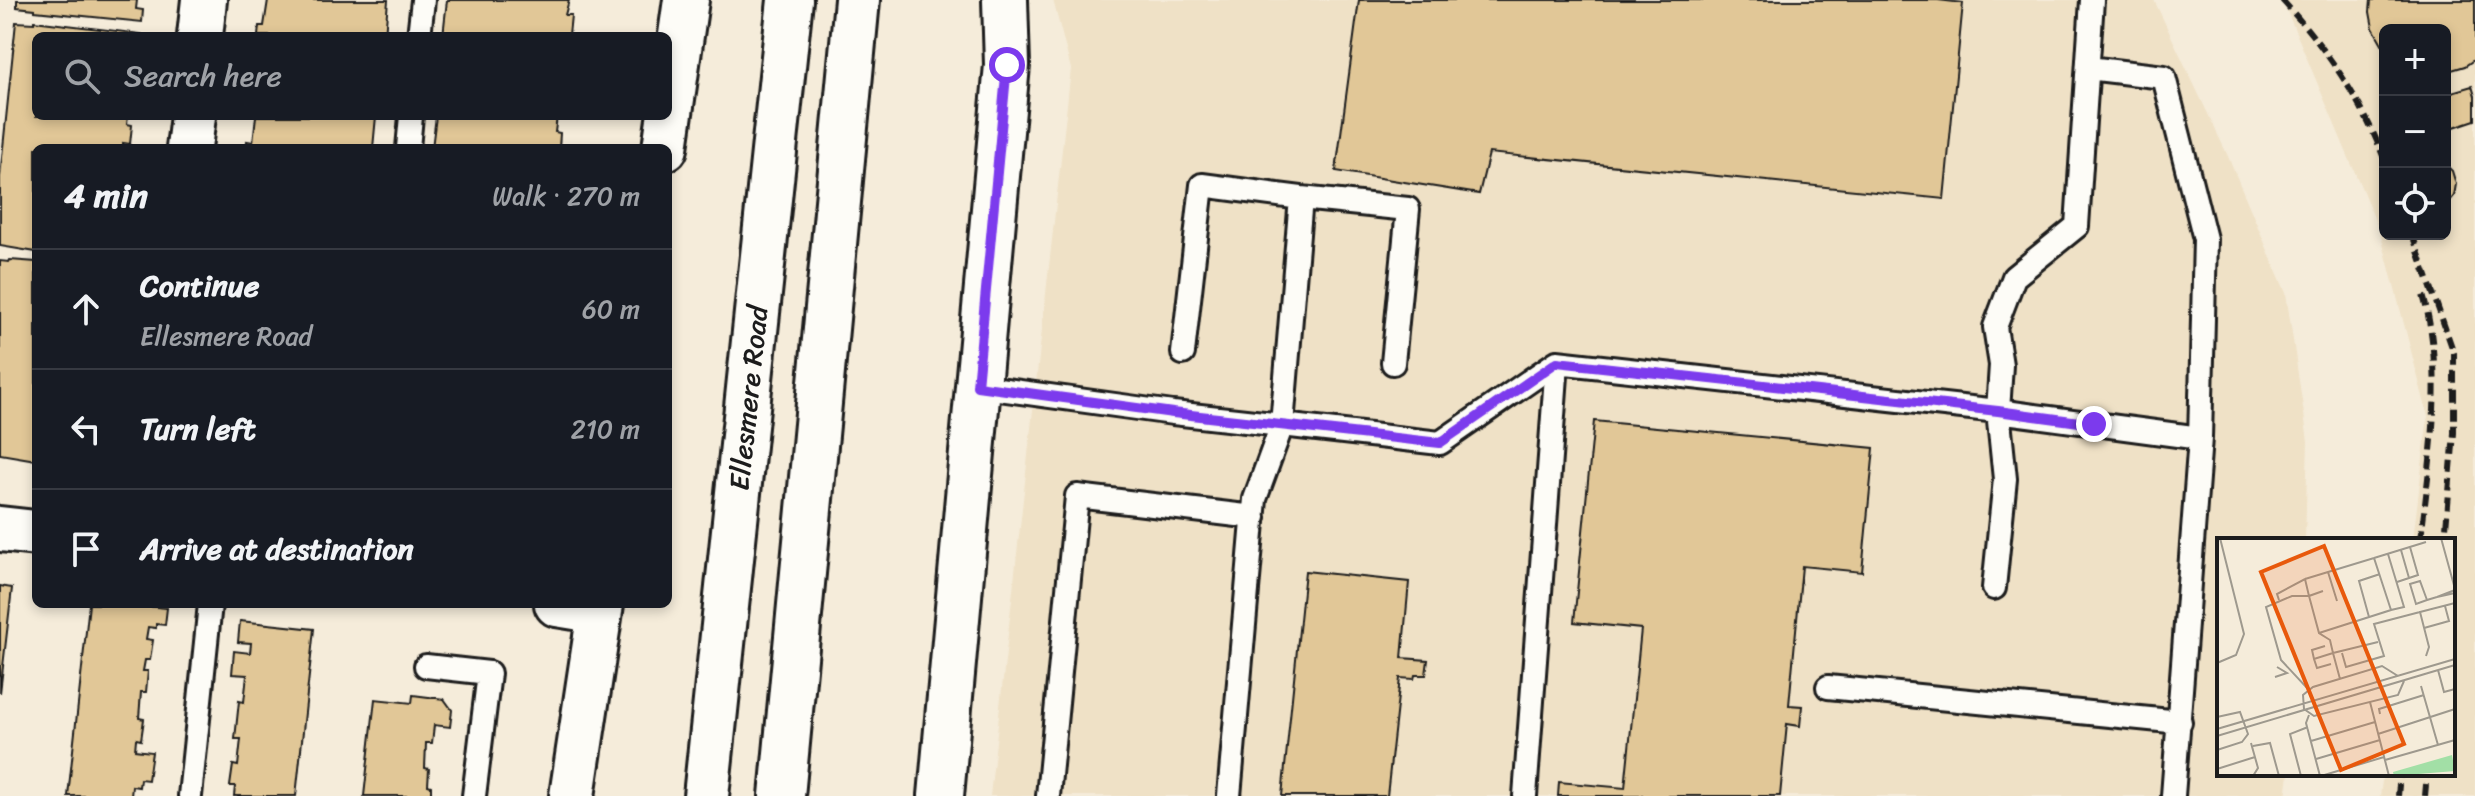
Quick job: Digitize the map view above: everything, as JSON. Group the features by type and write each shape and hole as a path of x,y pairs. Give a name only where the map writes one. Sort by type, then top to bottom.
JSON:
{"main road":[{"path":"200,32 204,0"},
{"path":"672,99 686,0"},
{"name":"Ellesmere Road","path":"706,796 790,0"},
{"path":"782,796 857,0"},
{"path":"941,796 1007,65 1005,0"},
{"path":"190,144 192,120"},
{"path":"666,144 669,120"},
{"path":"0,529 32,533"},
{"path":"572,796 600,608"}],"lane":[{"path":"419,32 423,0"},
{"path":"1994,588 2005,479 1998,411 2001,365 1995,327 2014,277 2077,226 2092,0"},
{"path":"2088,68 2164,77 2205,239 2200,438 2173,796"},
{"path":"408,144 411,120"},
{"path":"1183,353 1202,185 1408,209 1393,363"},
{"path":"1229,796 1255,499 1282,425 1301,198"},
{"path":"977,386 1173,413 1440,443 1557,362 1998,411 2200,438"},
{"path":"1525,796 1557,362"},
{"path":"1048,796 1077,496 1254,517"},
{"path":"190,796 210,608"},
{"path":"426,666 489,673 474,796"},
{"path":"1828,687 2180,722"}],"shaded area":[{"path":"1053,0 2154,0 2227,154 2286,293 2308,441 2305,538 2217,538 2217,776 2289,776 2286,796 990,796 1071,69"},
{"path":"2279,0 2475,0 2475,796 2380,796 2383,776 2455,776 2455,538 2413,538 2428,416 2382,240 2451,240 2451,24 2379,24 2379,230 2284,4"}],"building":[{"path":"17,0 137,0 136,9 143,10 142,22 35,11 17,7"},
{"path":"268,0 388,0 385,32 258,32 259,26 264,26"},
{"path":"447,0 569,0 565,15 571,15 569,32 443,32"},
{"path":"1359,0 1938,0 1963,3 1944,199 1489,153 1479,194 1336,171"},
{"path":"2371,0 2475,0 2475,59 2451,70 2451,24 2379,24 2379,38 2370,12"},
{"path":"16,22 125,32 32,32 32,120 128,120 127,124 132,125 130,144 32,144 32,251 0,246 0,177"},
{"path":"2472,86 2475,120 2451,128 2451,92"},
{"path":"256,120 376,120 373,144 247,144 247,141 253,142"},
{"path":"436,120 556,120 555,132 560,133 559,144 432,144"},
{"path":"2451,170 2456,184 2451,200"},
{"path":"0,261 32,262 32,459 0,454"},
{"path":"1594,421 1874,448 1862,572 1802,566 1789,705 1802,706 1800,726 1787,724 1780,796 1558,796 1559,782 1625,788 1641,629 1574,622"},
{"path":"1305,571 1409,582 1402,658 1428,660 1426,675 1415,675 1414,679 1400,678 1387,796 1282,796"},
{"path":"0,586 12,588 0,693"},
{"path":"89,608 167,608 165,625 148,627 146,639 153,640 150,660 145,660 143,671 148,671 146,692 141,692 139,718 144,719 141,740 136,739 135,750 152,752 148,780 140,779 139,787 132,786 131,796 68,796"},
{"path":"240,621 314,629 296,796 234,796 235,786 230,786 233,765 238,766 241,739 235,739 239,701 244,702 247,675 232,674 234,651 250,653 251,643 238,642"},
{"path":"413,695 444,699 452,710 450,727 434,725 432,743 426,743 425,768 429,769 431,796 364,796 375,699 412,703"}],"railway":[{"path":"2282,0 2341,76 2379,146"},
{"path":"2414,240 2454,353 2454,433 2445,538"},
{"path":"2421,538 2435,387 2430,325 2423,295"},
{"path":"2398,796 2400,776"},
{"path":"2425,796 2427,776"}],"route":[{"path":"1007,65 977,386 1173,413 1440,443 1557,362 2094,424"}]}
